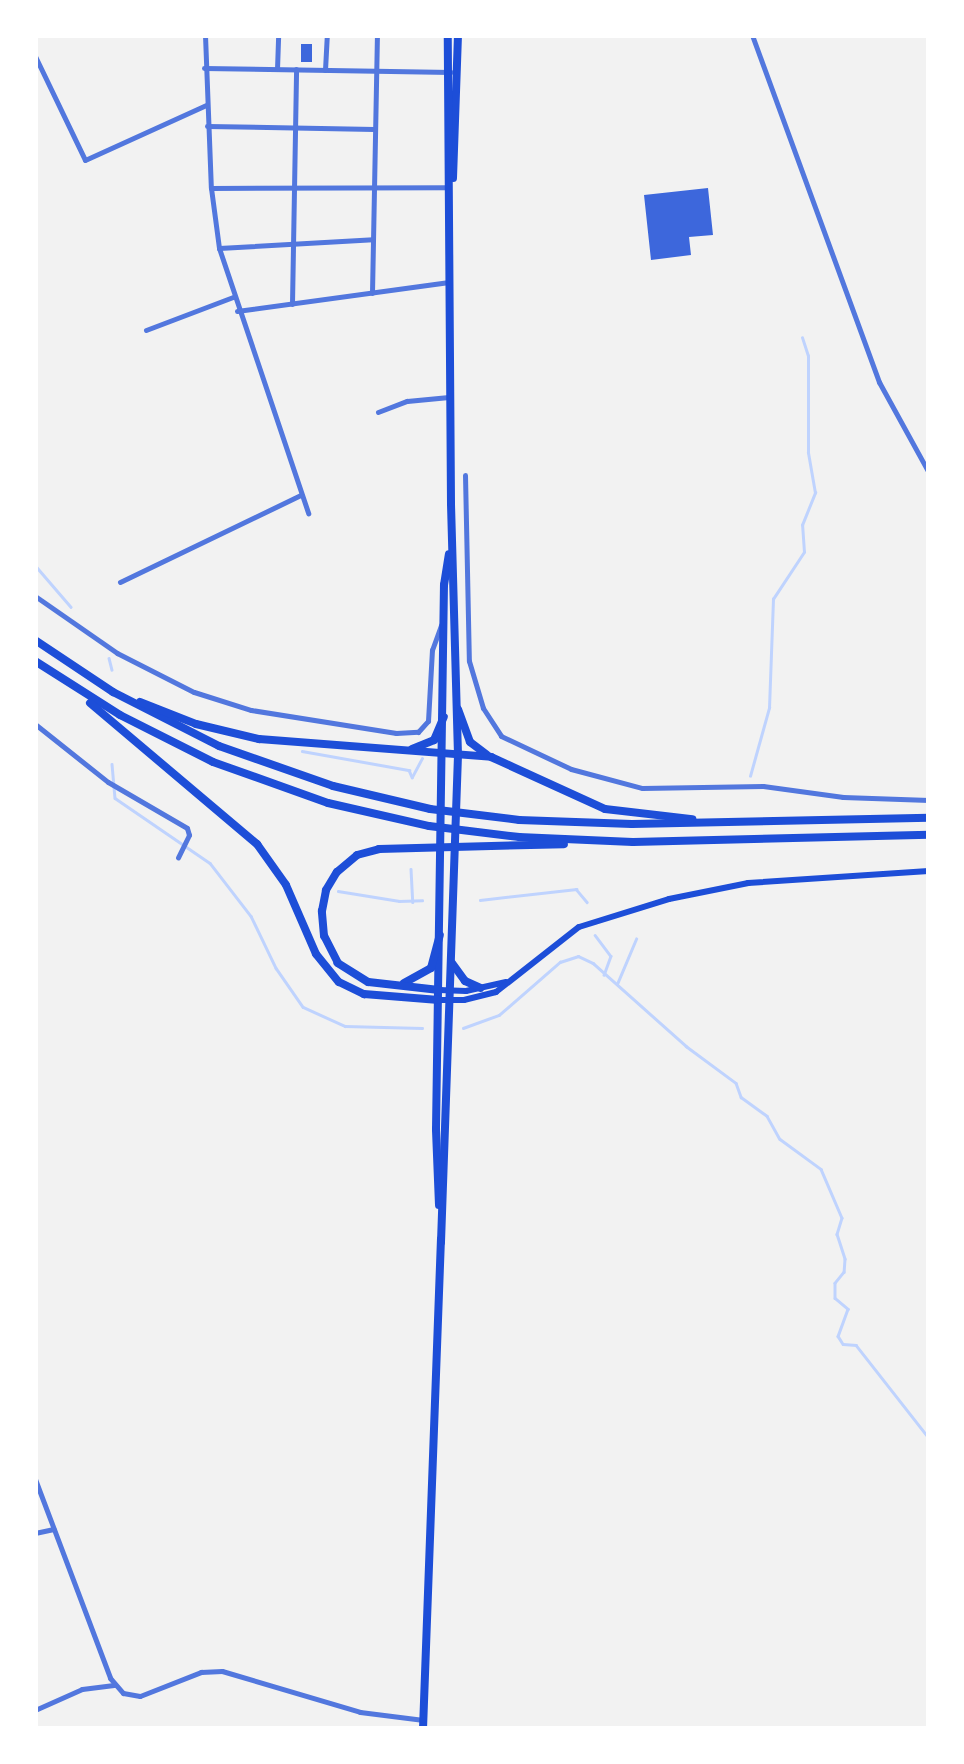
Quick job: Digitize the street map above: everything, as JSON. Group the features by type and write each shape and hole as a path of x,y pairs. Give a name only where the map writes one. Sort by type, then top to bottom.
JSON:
{"main road":[{"path":"423,1724 458,755 449,397 449,282 456,163 448,35"},
{"path":"453,72 458,35"},
{"path":"441,1242 439,994 444,618 452,542"},
{"path":"35,640 113,692 251,759 333,786 430,809 572,823 929,818"},
{"path":"35,661 165,761 257,844 286,885 316,954 338,982 364,994 488,995 580,927 669,898 748,883 929,871"},
{"path":"59,678 136,724 228,768 328,803 429,826 588,840 929,835"},
{"path":"113,692 232,734 491,757"},
{"path":"458,709 470,742 491,757 605,808 720,822"},
{"path":"407,750 434,740 444,718"},
{"path":"439,994 368,982 338,962 324,936 323,902 337,872 357,855 428,845 553,845 588,840"},
{"path":"400,985 420,978 431,968 440,935"},
{"path":"452,963 465,981 482,988"},
{"path":"451,995 509,982"}],"street":[{"path":"205,35 211,188 219,248 232,297 308,513"},
{"path":"278,35 278,69"},
{"path":"326,35 326,70"},
{"path":"372,293 377,35"},
{"path":"752,35 879,382 929,473"},
{"path":"35,56 85,160 206,105"},
{"path":"204,68 453,72"},
{"path":"292,304 296,70"},
{"path":"207,126 375,129"},
{"path":"211,188 452,184"},
{"path":"219,248 373,239"},
{"path":"237,311 449,282"},
{"path":"146,330 232,297"},
{"path":"378,412 407,400 449,397"},
{"path":"465,475 469,660 483,708 501,736 571,769 642,788 763,786 843,797 929,800"},
{"path":"120,582 302,495"},
{"path":"35,596 116,653 194,692 251,710 396,733 418,732 426,726 432,650 444,618"},
{"path":"35,724 108,782 186,828 189,835 178,858"},
{"path":"35,1479 114,1685 122,1693 140,1696 201,1672 222,1671 360,1712 423,1724"},
{"path":"35,1533 54,1529"},
{"path":"35,1710 82,1688 114,1685"}],"building":[{"path":"301,44 312,44 312,62 301,62"},
{"path":"708,188 713,235 689,237 691,255 651,260 644,195"}],"waterway":[{"path":"750,776 769,708 773,599 804,552 802,525 815,493 808,453 808,356 802,338"},
{"path":"35,565 71,607"},
{"path":"109,658 112,670"},
{"path":"302,751 409,770 412,777 422,758"},
{"path":"112,764 115,798 210,863 251,916 276,968 303,1007 345,1026 422,1028"},
{"path":"411,869 413,902"},
{"path":"480,900 576,889 587,902"},
{"path":"338,891 399,901 422,900"},
{"path":"595,935 611,956 604,975"},
{"path":"617,984 636,939"},
{"path":"463,1028 499,1015 560,962 578,956 593,963 686,1046 736,1083 741,1097 767,1116 780,1139 821,1169 842,1218 837,1234 845,1259 844,1272 835,1283 835,1298 848,1309 838,1336 843,1344 856,1345 929,1438"}]}
